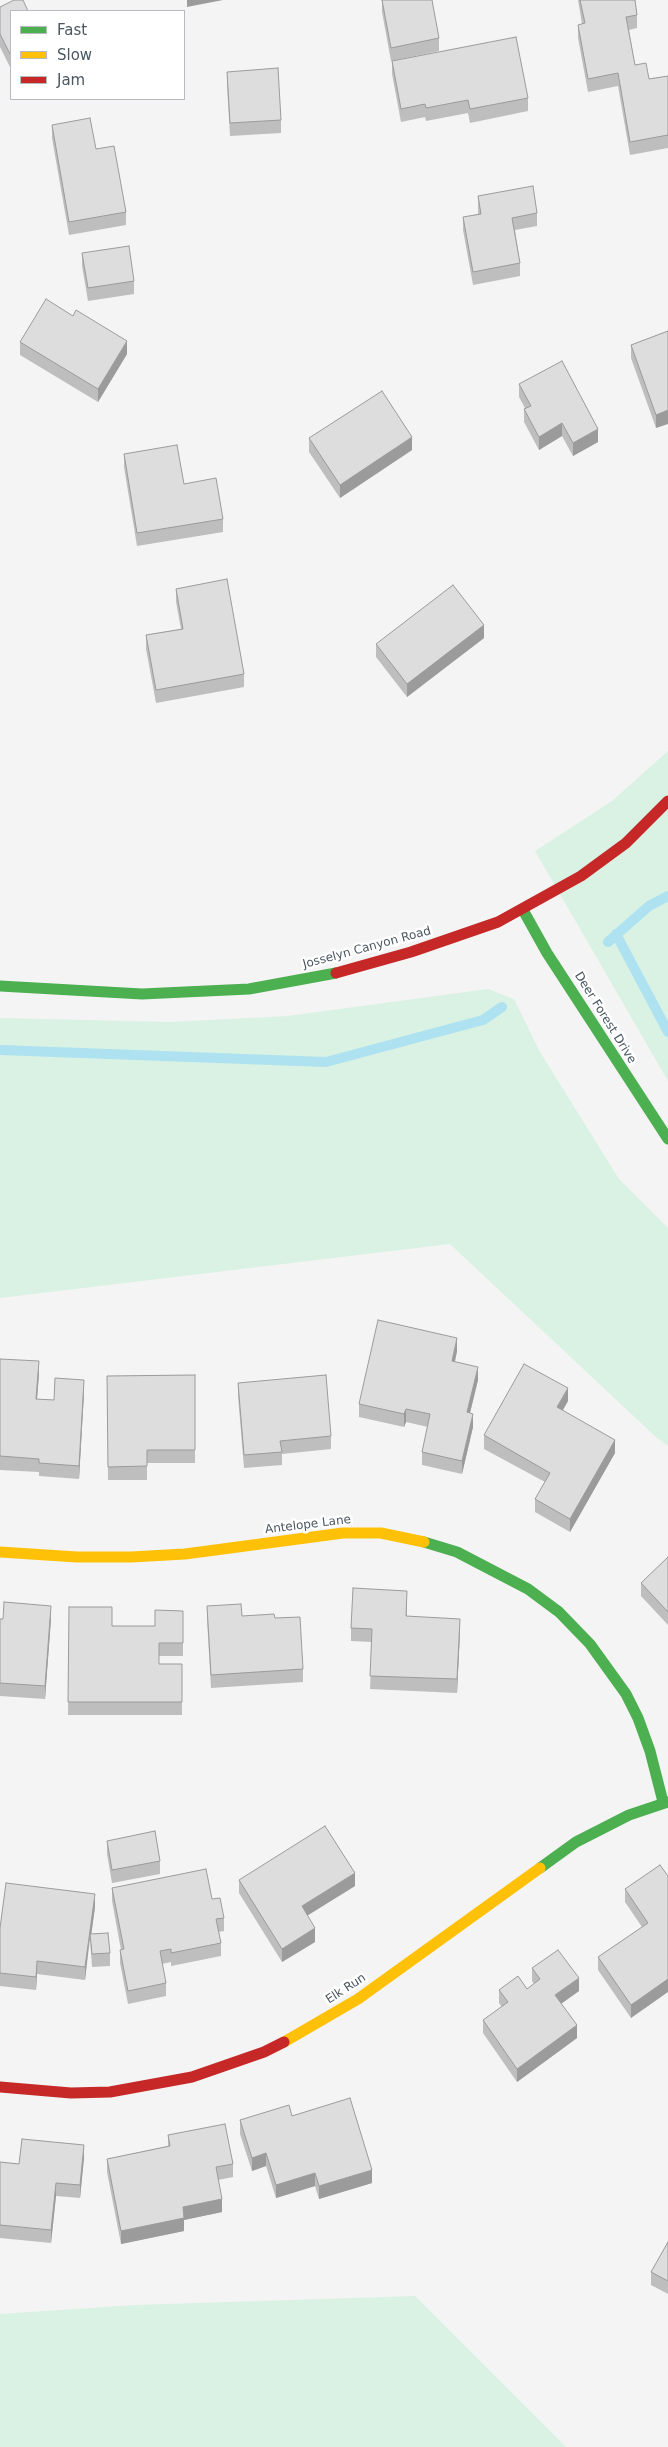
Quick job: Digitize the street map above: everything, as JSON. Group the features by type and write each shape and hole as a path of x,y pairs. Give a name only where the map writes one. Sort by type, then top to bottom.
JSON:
{"street":[{"name":"Josselyn Canyon Road","path":"0,986 142,994 249,989 318,978 471,933 523,910 604,861 626,843 668,801"},
{"name":"Deer Forest Drive","path":"523,910 547,953 668,1139"},
{"name":"Antelope Lane","path":"0,1552 77,1557 167,1555 343,1533 381,1533 457,1552 493,1569 528,1589 559,1612 590,1644 626,1694 638,1718 665,1802"},
{"name":"Elk Run","path":"0,2087 54,2092 110,2092 192,2077 264,2052 297,2036 358,1999 576,1842 629,1815 665,1802"}],"green space":[{"path":"668,751 668,1081 535,851 612,801"},
{"path":"488,989 514,999 540,1052 619,1179 668,1228 668,1446 657,1438 450,1244 0,1298 0,1018 170,1022 288,1016"},
{"path":"415,2296 566,2447 0,2447 0,2314 135,2305"}],"building":[{"path":"14,0 23,0 28,10 10,10 10,54 0,34 0,7"},
{"path":"382,0 432,0 439,38 391,48"},
{"path":"580,0 635,0 637,15 626,17 635,65 646,63 649,79 668,76 668,135 630,142 618,73 588,79 578,25 585,23"},
{"path":"516,37 528,98 470,109 468,100 426,108 425,104 401,109 392,61"},
{"path":"278,68 281,120 230,123 227,72"},
{"path":"90,118 96,149 114,146 126,212 69,222 52,125"},
{"path":"533,186 537,213 512,218 520,263 473,272 463,217 481,214 478,196"},
{"path":"129,246 134,281 88,288 82,253"},
{"path":"46,299 73,316 76,310 127,341 98,389 20,342"},
{"path":"668,331 668,410 656,415 631,345"},
{"path":"562,361 598,429 573,443 562,423 539,437 524,409 531,406 519,384"},
{"path":"382,391 412,437 340,485 309,438"},
{"path":"177,445 184,484 216,478 223,519 137,533 124,454"},
{"path":"227,579 244,674 156,690 146,635 183,629 176,589"},
{"path":"453,585 484,625 407,684 376,644"},
{"path":"378,1320 457,1338 452,1361 478,1367 467,1412 473,1414 462,1461 422,1452 430,1414 406,1409 404,1414 359,1404"},
{"path":"0,1359 39,1361 36,1399 54,1400 55,1378 84,1380 79,1466 39,1463 39,1459 0,1456"},
{"path":"524,1364 568,1388 557,1407 615,1440 570,1519 535,1499 550,1473 484,1435"},
{"path":"195,1375 195,1450 147,1450 147,1466 108,1467 107,1376"},
{"path":"326,1375 331,1436 280,1441 282,1452 244,1455 238,1383"},
{"path":"668,1557 668,1612 641,1583"},
{"path":"353,1588 407,1591 406,1616 460,1619 457,1679 370,1676 372,1629 351,1628"},
{"path":"4,1602 51,1606 45,1686 0,1683 0,1619 3,1619"},
{"path":"241,1604 242,1616 274,1614 275,1618 300,1617 303,1669 211,1675 207,1606"},
{"path":"69,1607 112,1607 112,1626 155,1626 155,1610 183,1611 183,1643 159,1643 159,1664 182,1664 182,1702 68,1702"},
{"path":"325,1826 355,1873 302,1906 315,1928 282,1949 239,1880"},
{"path":"155,1831 160,1861 112,1870 107,1841"},
{"path":"660,1865 668,1876 668,1979 631,2005 598,1957 648,1923 625,1889"},
{"path":"206,1869 212,1899 220,1898 224,1918 216,1919 221,1943 171,1953 171,1949 160,1951 166,1983 128,1991 120,1950 124,1949 112,1888"},
{"path":"6,1883 95,1894 85,1967 37,1961 36,1977 0,1973 0,1928"},
{"path":"108,1933 110,1953 92,1954 90,1934"},
{"path":"558,1950 579,1978 555,1995 577,2025 517,2069 483,2020 508,2002 499,1990 518,1976 527,1989 540,1979 532,1968"},
{"path":"350,2098 372,2170 319,2186 315,2173 276,2185 266,2153 252,2158 240,2120 289,2105 292,2116"},
{"path":"225,2124 233,2164 216,2167 222,2199 183,2207 184,2218 121,2231 107,2159 170,2146 168,2135"},
{"path":"22,2139 84,2145 80,2185 56,2183 51,2230 0,2225 0,2162 19,2164"},
{"path":"668,2242 668,2281 651,2272"}],"waterway":[{"path":"608,942 649,906 668,896"},
{"path":"616,934 668,1032"},
{"path":"0,1050 326,1062 483,1020 502,1007"}],"traffic: fast":[{"path":"523,910 547,953 668,1139"},
{"path":"0,986 142,994 249,989 336,973"},
{"path":"424,1542 457,1552 528,1589 559,1612 590,1644 626,1694 638,1718 650,1751 663,1802"},
{"path":"540,1868 576,1842 629,1815 668,1802"}],"traffic: slow":[{"path":"0,1552 77,1557 131,1557 185,1554 343,1533 381,1533 424,1542"},
{"path":"284,2042 358,1999 540,1868"}],"traffic: jam":[{"path":"336,973 411,952 498,922 581,876 626,843 668,801"},
{"path":"0,2087 71,2093 110,2092 192,2077 264,2052 284,2042"}]}
